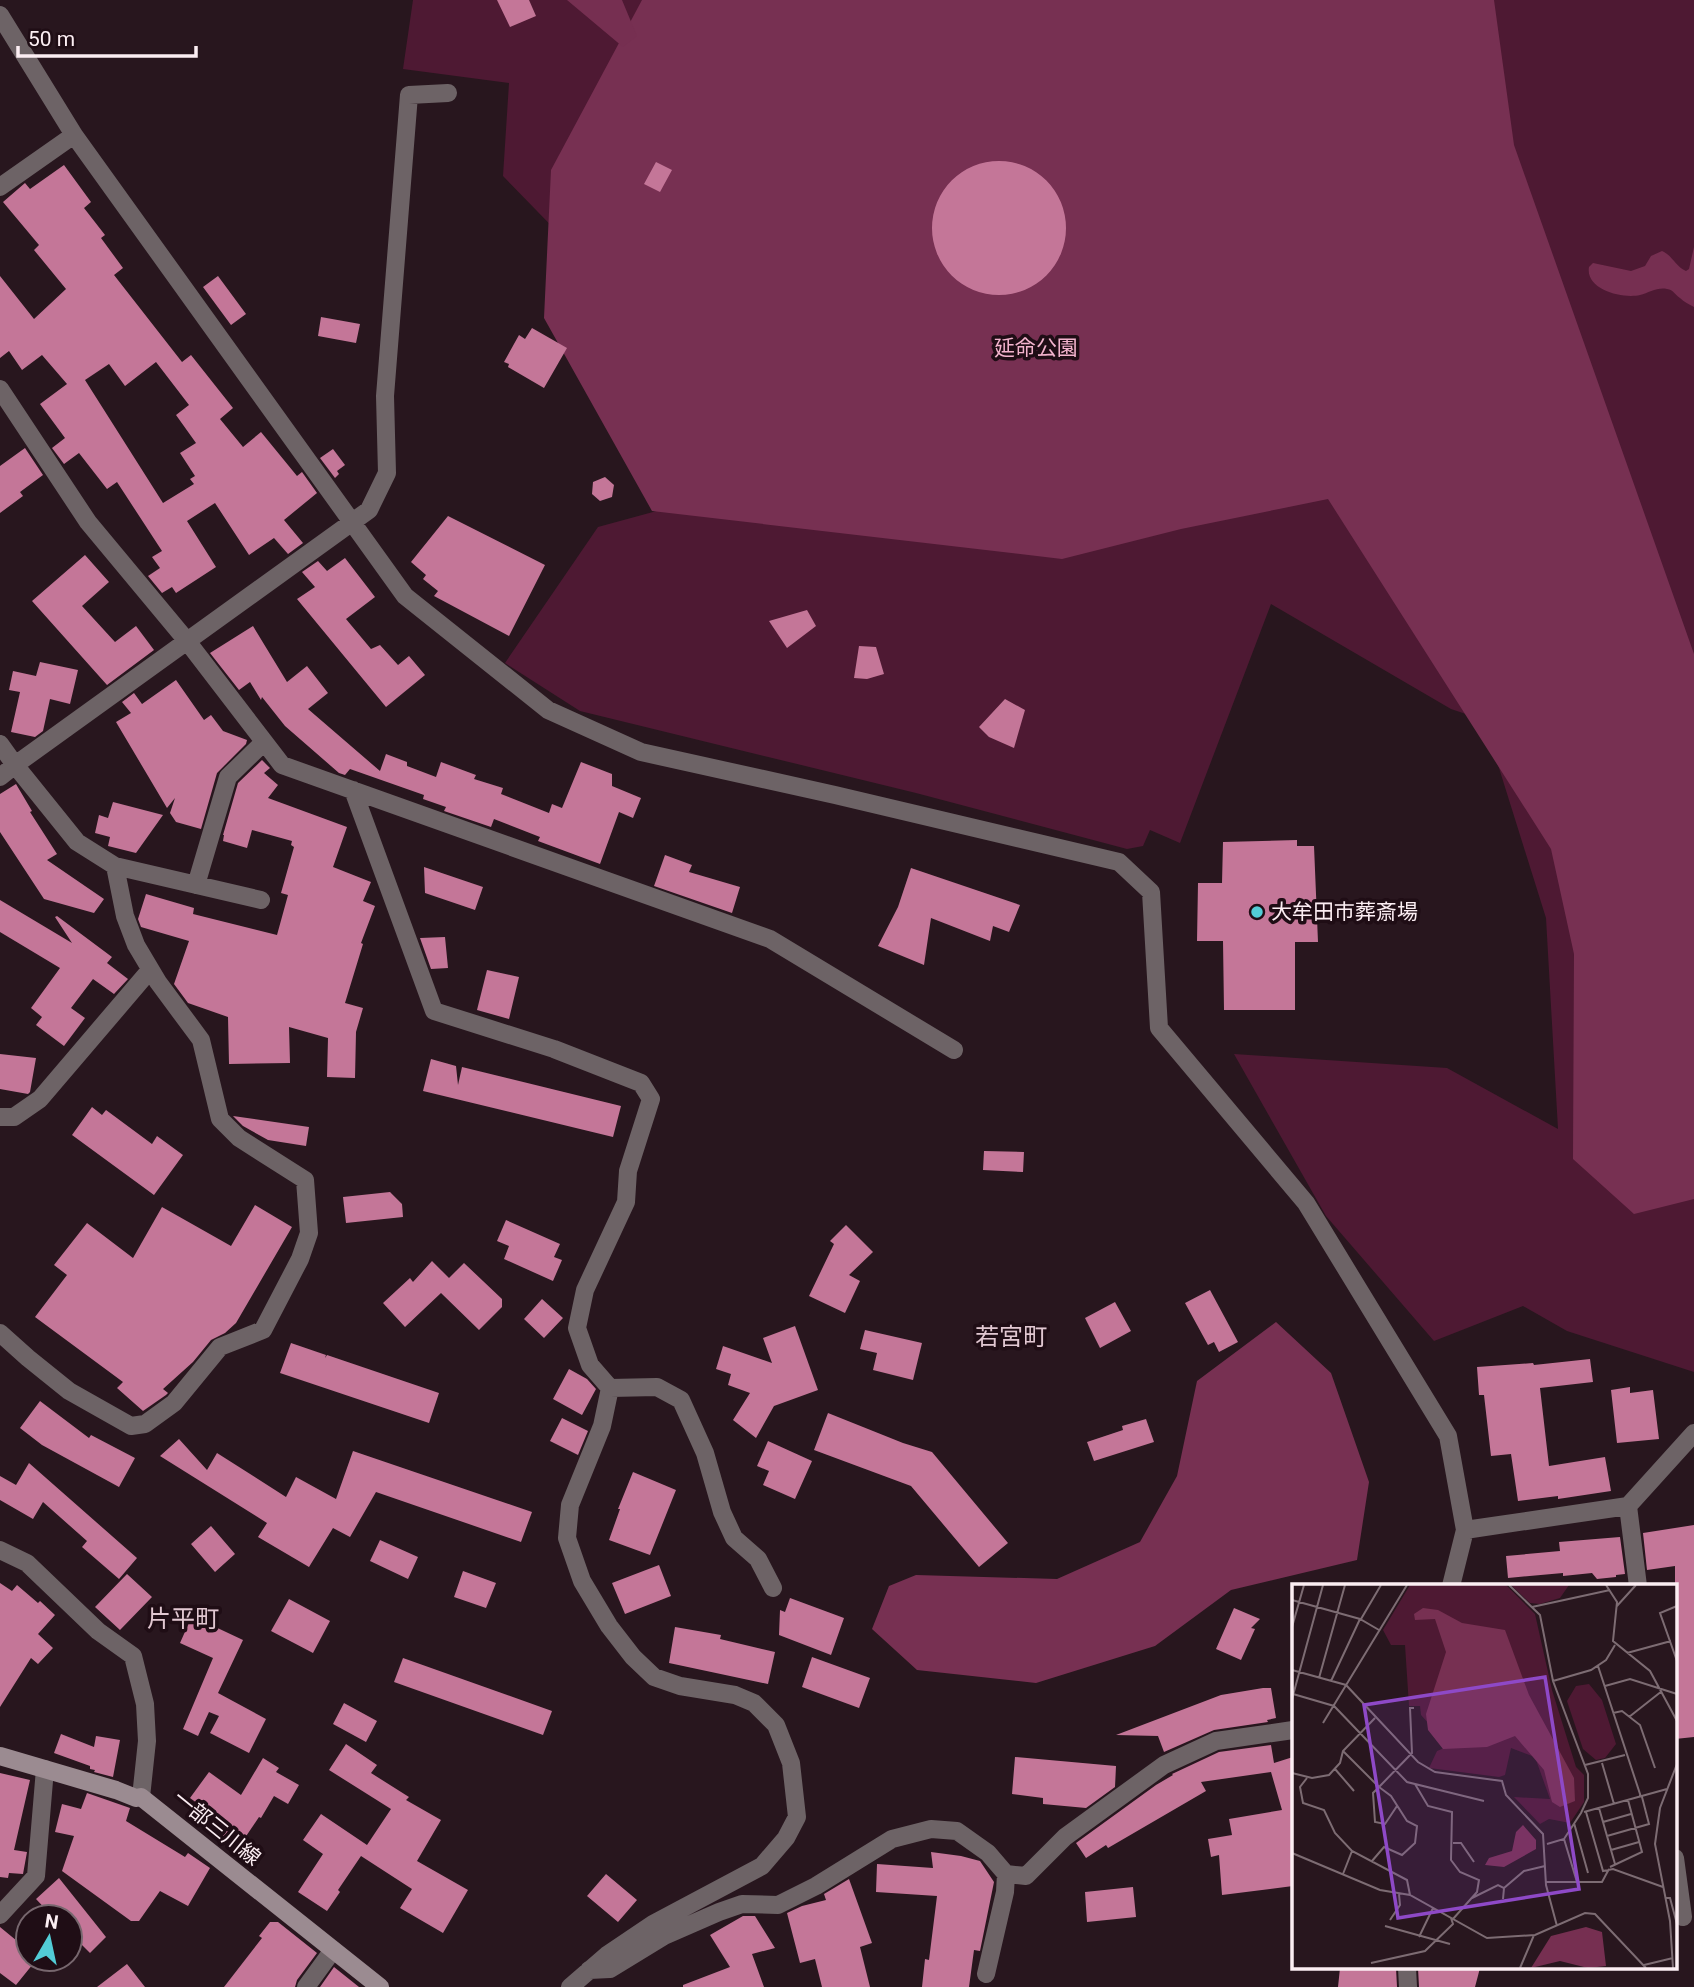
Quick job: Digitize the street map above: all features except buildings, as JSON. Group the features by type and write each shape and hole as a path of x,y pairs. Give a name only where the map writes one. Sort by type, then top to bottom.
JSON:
{"main road":[{"name":"一部三川線","path":"0,1756 136,1798 141,1797 380,1987"}],"street":[{"path":"0,15 74,135 405,596 548,710 641,752 1119,862 1151,892 1159,1028 1306,1203 1448,1436 1465,1530 1452,1584"},
{"path":"0,777 369,510 387,473 385,396 410,95 448,93"},
{"path":"0,187 74,135"},
{"path":"0,389 88,522 187,641 282,765 770,939 954,1049"},
{"path":"196,885 228,777 264,742"},
{"path":"0,744 77,842 115,866 261,900"},
{"path":"353,790 434,1011 554,1049 641,1083 651,1100 628,1171 626,1202 585,1290 577,1328 590,1365 610,1388"},
{"path":"0,1333 69,1391 131,1426 145,1424 174,1403 220,1347 263,1330 300,1259 309,1233 305,1180 239,1138 220,1119 201,1040 150,970 136,945 125,916 115,866"},
{"path":"0,1117 14,1116 40,1100 150,970"},
{"path":"610,1388 657,1387 681,1400 705,1453 722,1513 734,1538 758,1559 773,1588"},
{"path":"570,1987 607,1955 653,1924 762,1866 786,1838 797,1817 792,1763 776,1724 754,1703 735,1695 680,1686 654,1677 633,1657 608,1626 582,1581 567,1538 570,1505 603,1426 610,1388"},
{"path":"1465,1530 1628,1506 1694,1433"},
{"path":"1628,1506 1639,1584"},
{"path":"0,1550 27,1563 97,1631 133,1656 145,1704 148,1741 141,1797"},
{"path":"1006,1874 1026,1876 1065,1837 1164,1765 1216,1741 1292,1730"},
{"path":"0,1915 36,1876 45,1769"},
{"path":"589,1970 610,1969 664,1937 730,1908 742,1904 778,1905 816,1886 892,1839 931,1829 957,1831 988,1853 1006,1874 1006,1892 986,1974"},
{"path":"1676,1865 1684,1917"},
{"path":"306,1987 333,1950"},
{"path":"1407,1969 1408,1987"}],"green space":[{"name":"延命公園","path":"413,0 1694,0 1694,1372 1567,1331 1523,1306 1434,1341 1326,1216 1234,1054 1447,1068 1558,1129 1546,918 1484,720 1451,709 1271,604 1180,843 1150,830 1143,846 1127,849 916,793 580,711 505,663 598,527 719,494 574,249 503,176 509,83 403,69"},
{"name":"延命公園","path":"642,0 1494,0 1514,145 1694,654 1694,1199 1634,1214 1573,1159 1574,954 1551,849 1328,499 1181,529 1062,559 652,511 544,318 551,170"},
{"path":"1276,1322 1331,1373 1369,1482 1357,1560 1231,1590 1155,1646 1036,1683 917,1670 872,1629 889,1586 916,1575 1057,1579 1140,1542 1177,1476 1197,1381"}],"shaded area":[{"path":"567,0 622,0 637,36 623,47"},
{"path":"1694,247 1694,307 1667,289 1656,289 1633,296 1615,294 1599,287 1589,275 1589,267 1593,263 1631,271 1645,266 1651,256 1662,251 1686,271 1689,269"}],"place":[{"name":"大牟田市葬斎場","path":"1257,912"}],"district":[{"name":"若宮町","path":"1011,1337"},
{"name":"片平町","path":"183,1619"}]}
